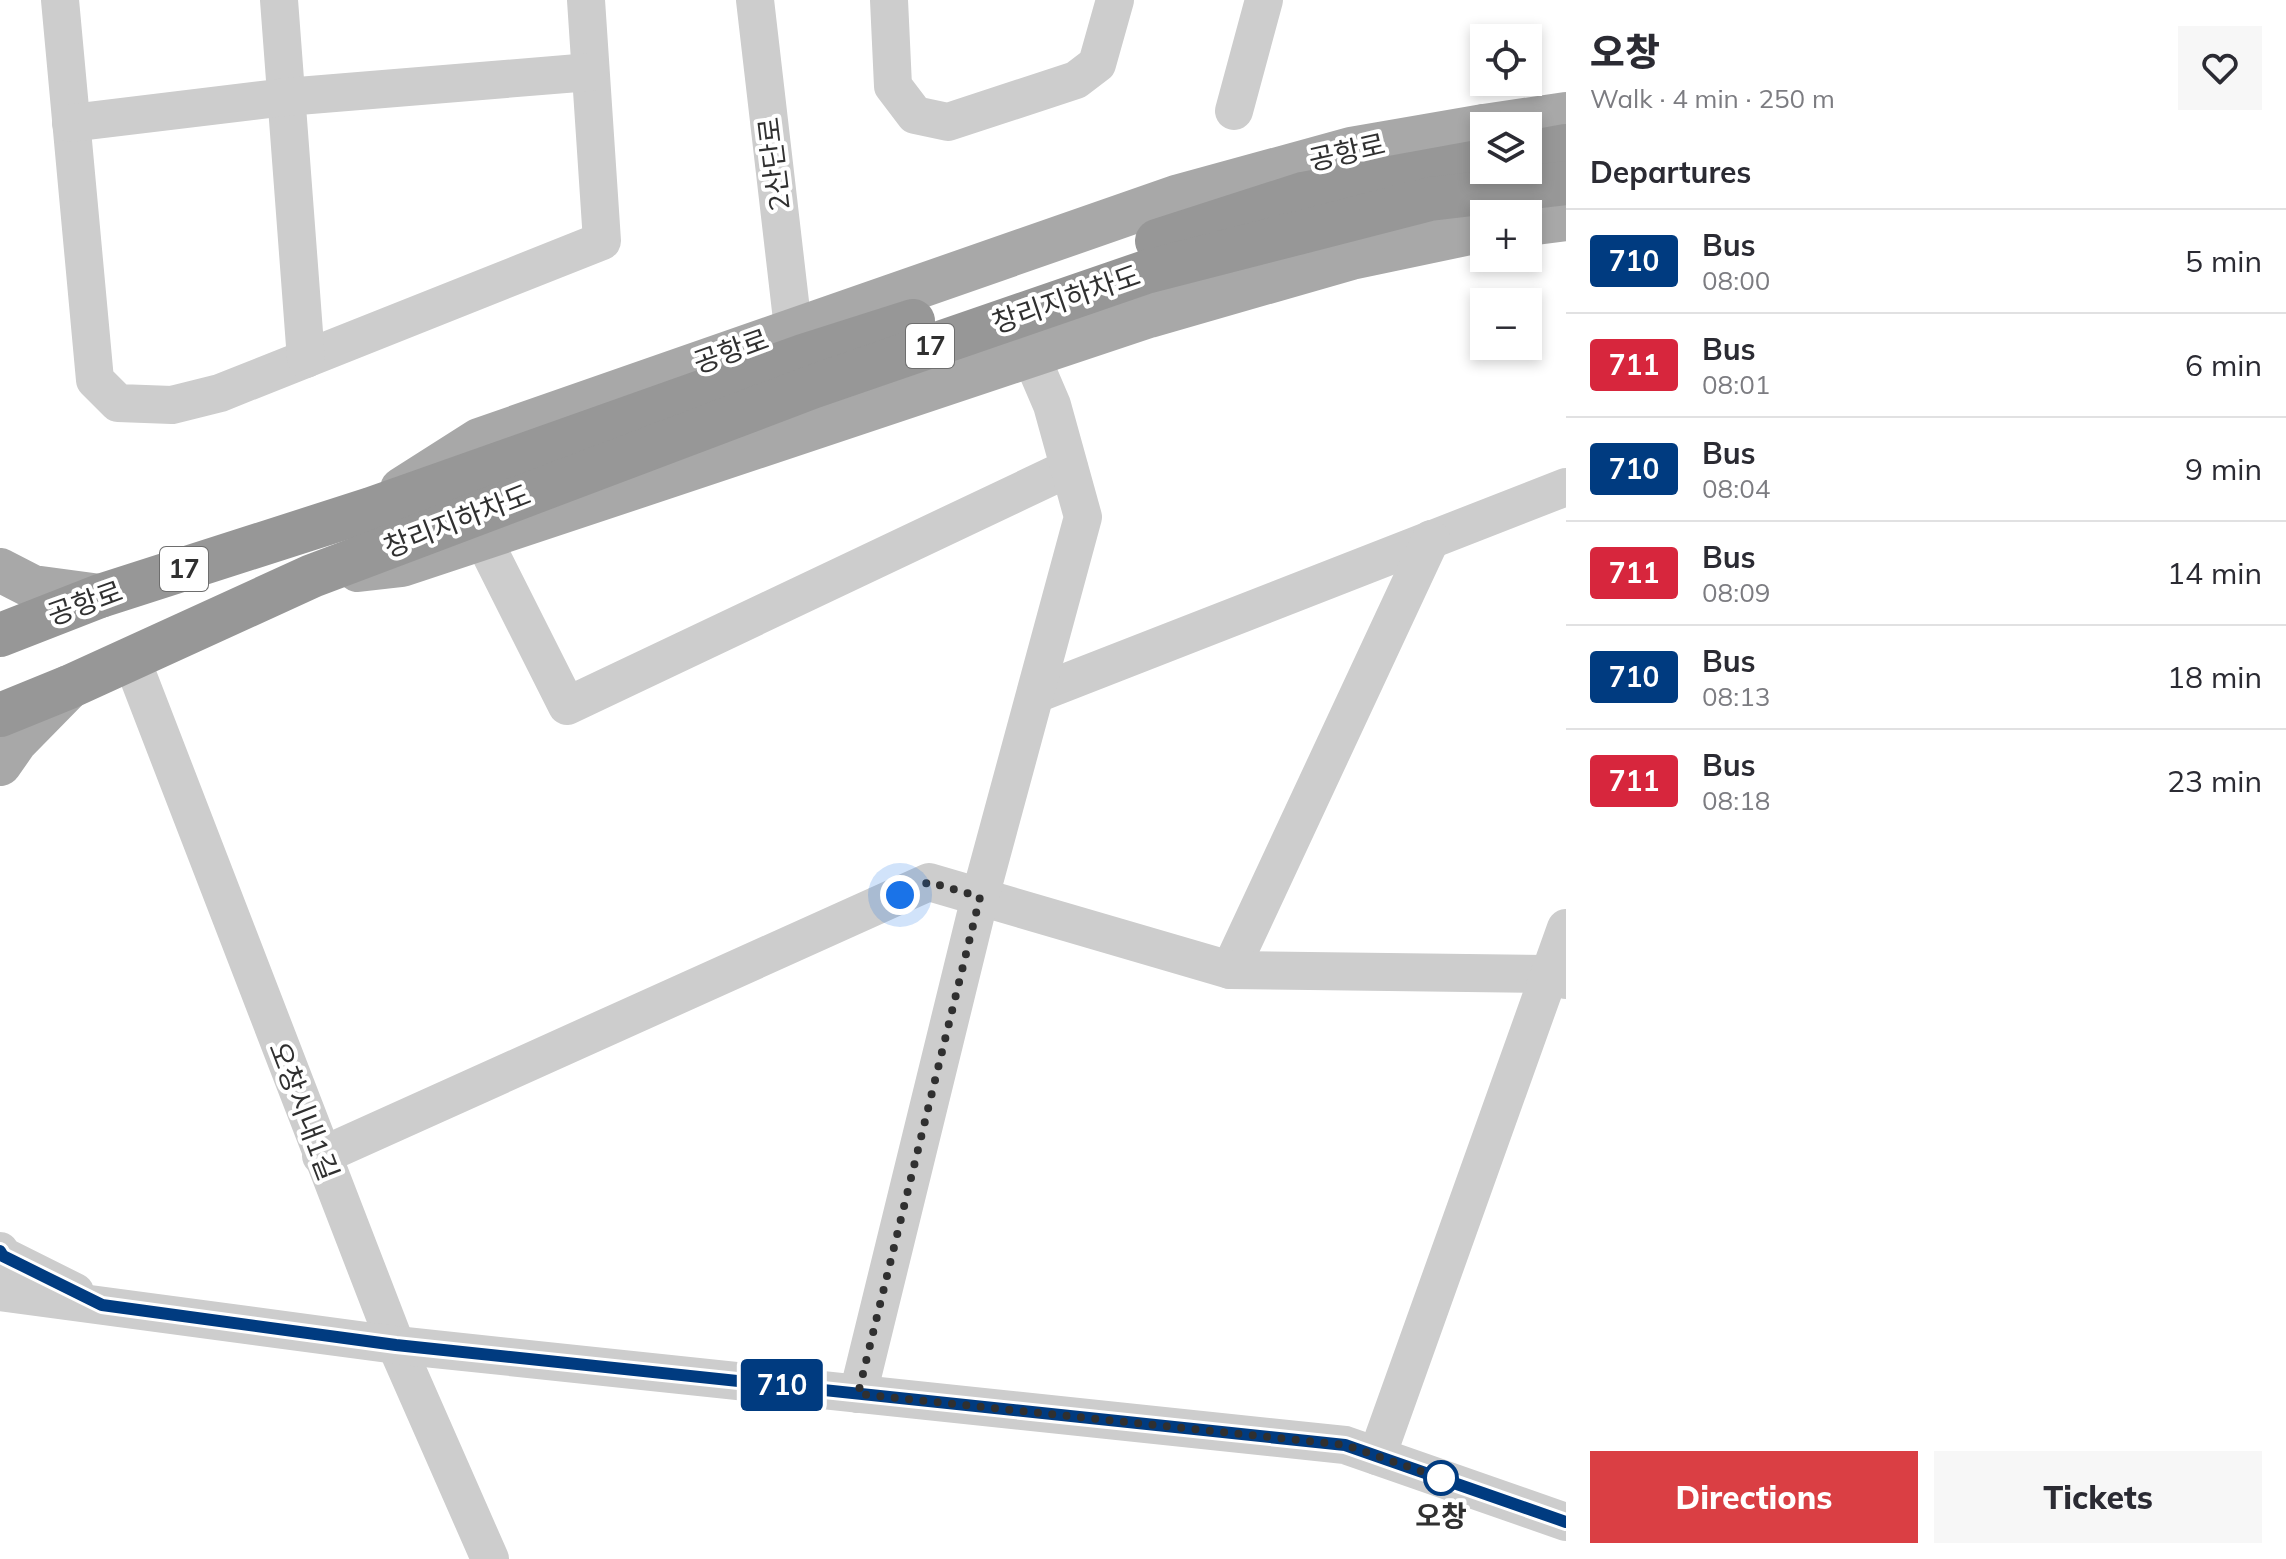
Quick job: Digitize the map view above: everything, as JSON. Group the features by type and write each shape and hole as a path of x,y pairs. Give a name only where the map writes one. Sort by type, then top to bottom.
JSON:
{"highway":[{"path":"1542,150 1566,146"},
{"name":"창리지하차도","path":"371,509 803,356 1303,194 1470,164"},
{"name":"창리지하차도","path":"312,576 812,387 1146,272 1430,199 1566,183"},
{"name":"공항로","path":"0,635 100,596 371,509"},
{"name":"17","path":"0,715 69,687 312,576"}],"main road":[{"name":"공항로","path":"1542,118 1566,114"},
{"name":"공항로","path":"371,509 479,440 793,328 1176,197 1351,149 1470,128"},
{"path":"1542,222 1566,219"},
{"path":"312,576 402,565 1149,316 1351,258 1470,233"},
{"path":"0,570 33,587 100,596"},
{"path":"0,764 16,741 69,687"}],"street":[{"path":"60,0 95,380 118,403 172,405 220,393 602,241 586,0"},
{"path":"279,0 306,359"},
{"name":"2산단로","path":"755,0 793,328"},
{"path":"889,0 893,86 915,115 948,122 1076,80 1097,64 1115,0"},
{"path":"1234,111 1264,0"},
{"path":"71,123 286,97 590,72"},
{"path":"858,1394 980,897 1083,517 1052,405 1031,356"},
{"path":"483,539 567,706 1069,468"},
{"path":"1036,694 1566,487"},
{"path":"1230,970 1431,539"},
{"name":"오창시내1길","path":"131,658 396,1345 490,1559"},
{"path":"321,1156 929,882 1230,970 1558,977"},
{"path":"1377,1456 1558,977 1566,928"},
{"path":"0,1251 3,1256 102,1305"},
{"path":"0,1292 396,1345 1345,1445 1566,1522"},
{"path":"0,1317 43,1297"}],"bus line":[{"name":"710","path":"0,1251 3,1256 102,1305 396,1345 1345,1445 1566,1522"}],"place":[{"name":"오창","path":"1441,1478"}],"route":[{"path":"900,895 929,882 980,897 858,1394 1345,1445 1441,1478"}]}
